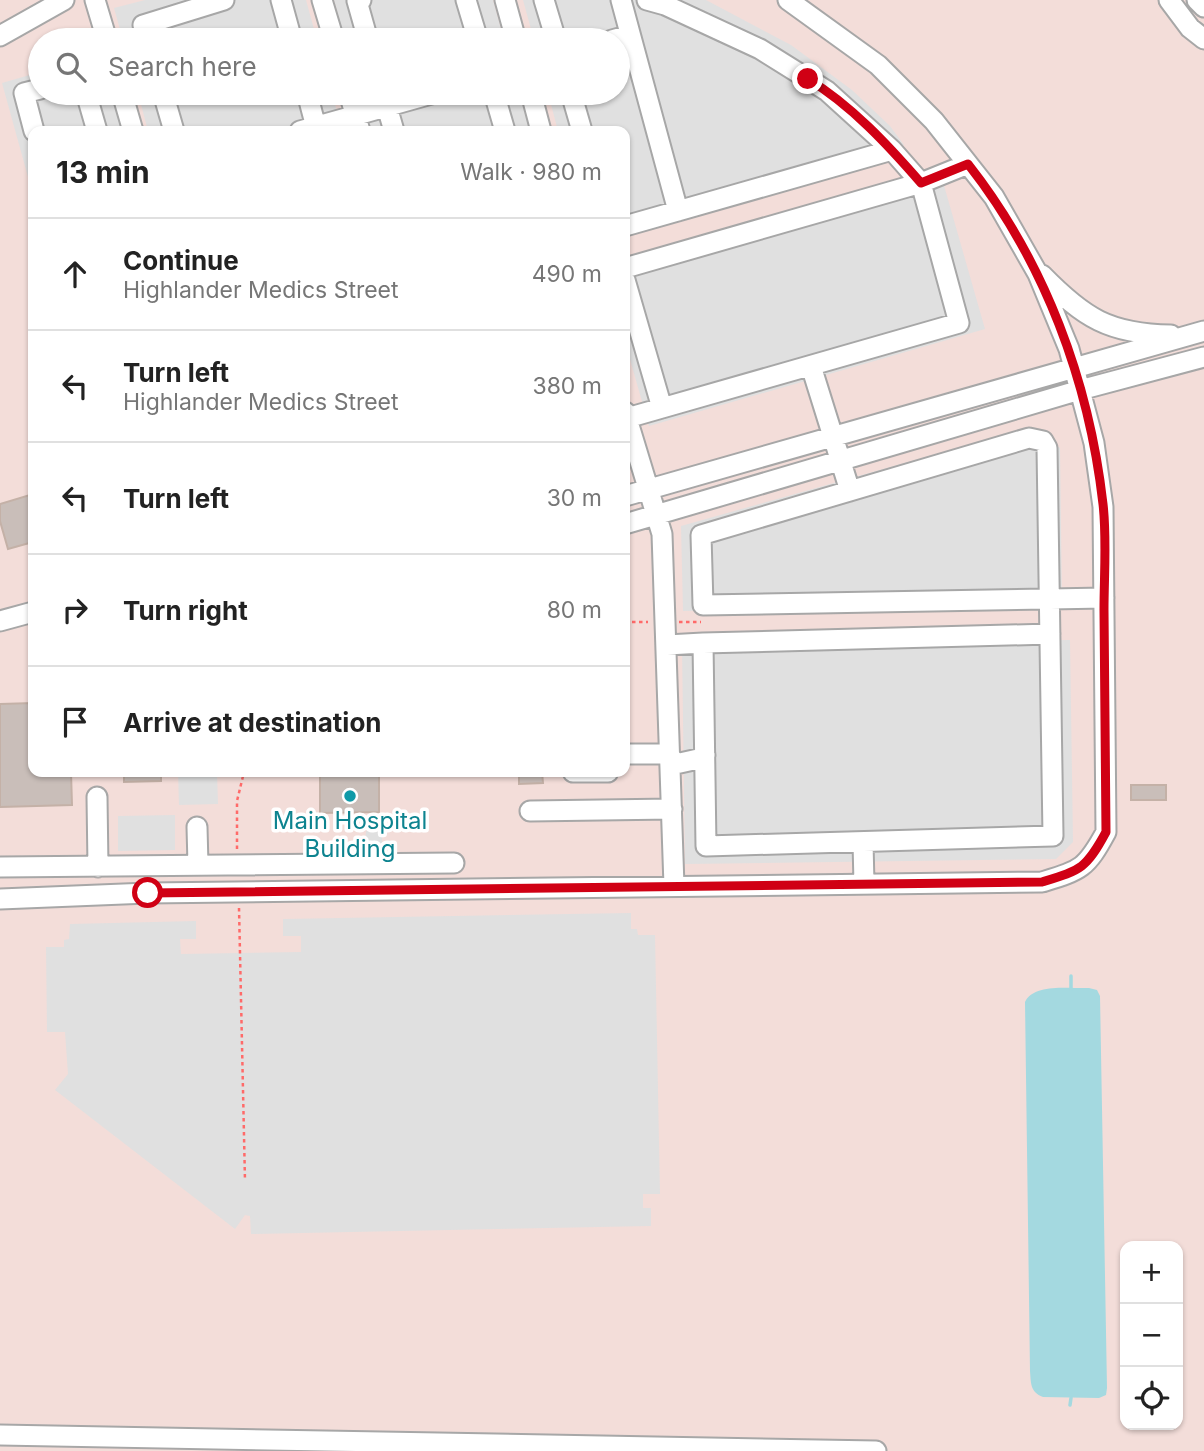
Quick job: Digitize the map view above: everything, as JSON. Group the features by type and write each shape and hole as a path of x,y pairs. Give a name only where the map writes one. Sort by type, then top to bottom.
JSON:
{"street":[{"path":"0,36 64,0"},
{"path":"95,0 103,28"},
{"path":"144,28 143,24 224,0"},
{"path":"281,0 289,28"},
{"path":"322,0 330,28"},
{"path":"360,0 357,1 365,28"},
{"path":"466,0 474,28"},
{"path":"505,0 513,28"},
{"path":"544,0 552,28"},
{"path":"621,0 621,28"},
{"path":"630,414 662,408 959,323 921,183 892,150 828,91 760,49 665,5 647,0"},
{"path":"0,899 239,892 1042,882 1075,872 1093,856 1106,832 1103,507 1094,443 1069,349 1032,265 994,197 934,121 878,65 788,0"},
{"path":"1169,0 1190,28 1204,39"},
{"path":"1197,0 1204,8"},
{"path":"630,64 678,211"},
{"path":"28,92 24,93 33,126"},
{"path":"89,105 96,126"},
{"path":"125,105 132,126"},
{"path":"166,105 173,126"},
{"path":"308,105 311,126"},
{"path":"353,105 358,123"},
{"path":"338,126 358,123 378,105"},
{"path":"387,105 393,126"},
{"path":"497,105 504,126"},
{"path":"534,105 540,126"},
{"path":"574,105 581,126"},
{"path":"630,225 892,150"},
{"path":"630,267 921,183 968,164"},
{"path":"1032,265 1074,306 1094,321 1125,331 1197,333"},
{"path":"630,297 662,408"},
{"path":"630,495 1197,333"},
{"path":"630,523 1080,390 1204,357"},
{"path":"811,366 850,491"},
{"path":"630,429 662,534 674,886"},
{"path":"703,643 706,846 1053,836 1050,599 1047,449 1044,441 1030,438 701,535 704,605 1050,599 1104,598"},
{"path":"0,621 28,613"},
{"path":"667,645 1050,634"},
{"path":"630,754 698,759 703,755"},
{"path":"97,797 98,867"},
{"path":"530,811 672,809"},
{"path":"197,827 198,865"},
{"path":"863,842 864,884"},
{"path":"0,867 454,863"},
{"path":"48,867 49,897"},
{"path":"0,1435 876,1451"}],"path":[{"path":"237,865 237,801 243,777"},
{"path":"239,892 245,1181"}],"shaded area":[{"path":"0,0 1204,0 1204,1451 0,1451"},
{"path":"145,0 306,0 314,28 120,28 114,8"},
{"path":"334,0 493,0 501,28 342,28"},
{"path":"523,0 706,0 791,45 852,90 890,126 904,145 630,216 630,126 557,126 551,105 630,105 630,28 531,28"},
{"path":"28,75 28,105 116,105 122,126 28,126 28,177 2,83"},
{"path":"141,105 335,105 341,126 147,126"},
{"path":"363,105 522,105 529,126 370,126"},
{"path":"941,175 985,329 649,426 630,360 630,264"},
{"path":"1029,428 1060,448 1062,605 683,611 681,526"},
{"path":"1070,640 1073,842 1056,859 685,864 682,646"},
{"path":"178,777 217,777 218,804 179,805"},
{"path":"175,815 175,850 118,851 118,816"},
{"path":"366,831 382,831 382,860 325,861 325,850 365,849"},
{"path":"631,913 631,929 637,929 638,935 655,935 660,1194 643,1194 643,1208 651,1208 651,1226 251,1234 250,1216 245,1215 235,1229 55,1090 68,1074 65,1032 47,1032 46,947 64,947 64,940 69,939 70,924 196,921 196,939 180,939 181,954 301,952 301,936 283,936 283,919"}],"water":[{"path":"1044,989 1097,990 1100,996 1107,1388 1106,1395 1099,1398 1043,1397 1033,1390 1030,1371 1025,1002 1030,996"}],"building":[{"path":"28,496 28,543 8,549 0,521 0,504"},
{"path":"28,703 28,777 71,777 72,805 0,807 0,704"},
{"path":"124,777 161,777 161,781 124,782"},
{"name":"Main Hospital Building","path":"320,777 379,777 379,812 320,813"},
{"path":"519,777 542,777 543,783 519,784"},
{"path":"1131,785 1166,785 1166,800 1131,800"}],"waterway":[{"path":"1071,976 1071,989"},
{"path":"1070,1405 1071,1398"}],"place":[{"name":"Main Hospital Building","path":"350,796"}],"route":[{"path":"148,893 1042,882 1075,872 1093,856 1106,832 1103,507 1094,443 1069,349 1038,274 994,197 968,164 921,183 892,150 828,91 808,79"}]}
